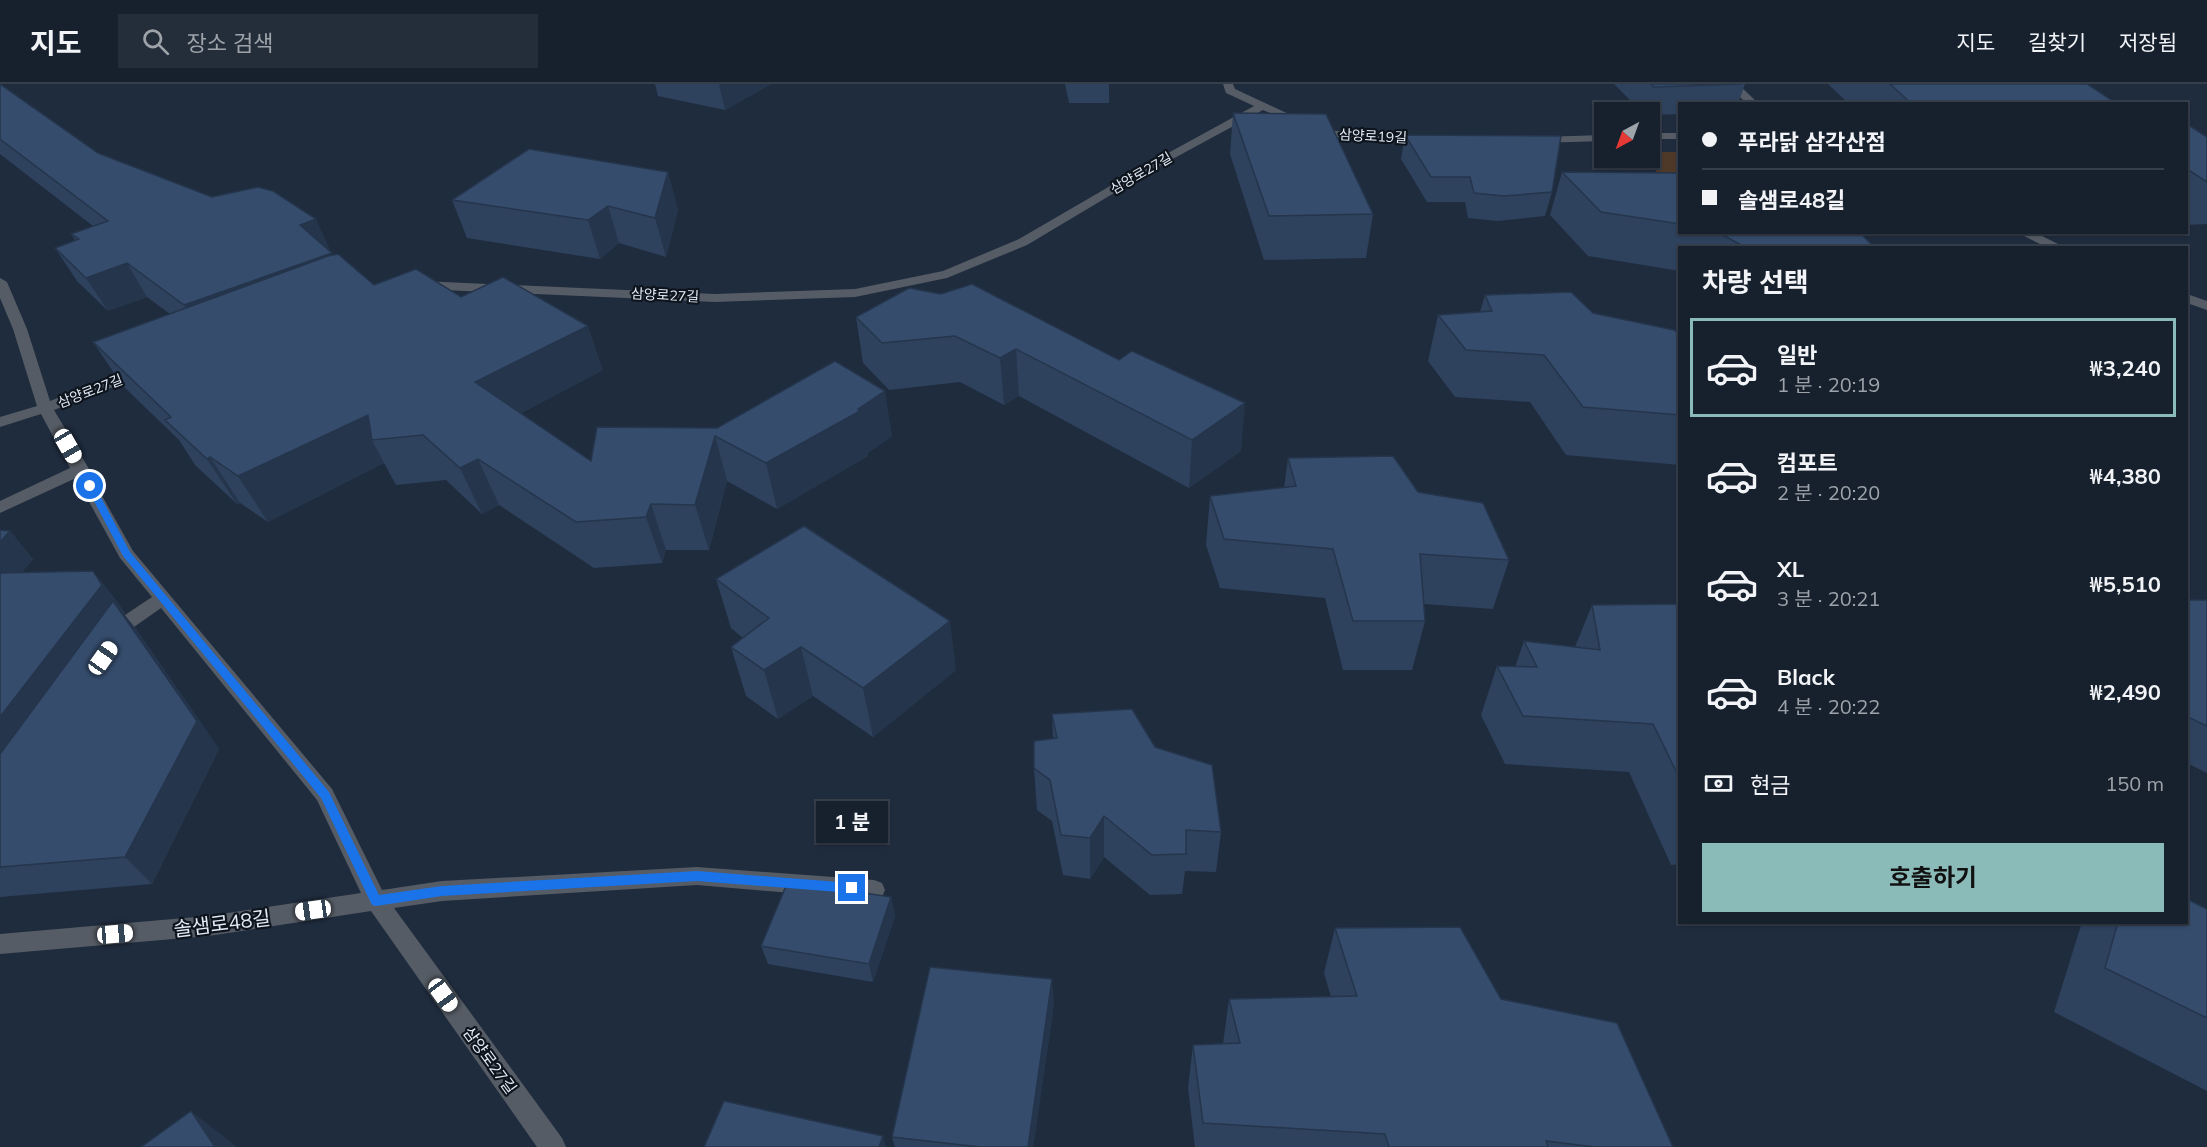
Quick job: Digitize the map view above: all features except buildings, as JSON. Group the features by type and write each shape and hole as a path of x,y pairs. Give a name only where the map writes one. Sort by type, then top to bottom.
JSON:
{"street":[{"name":"삼양로19길","path":"1228,84 1230,91 1321,133 1445,141"},
{"path":"1732,84 1752,102"},
{"name":"삼양로27길","path":"402,285 715,298 855,293 947,274 1023,243 1152,166 1262,106"},
{"path":"1660,136 1678,135"},
{"path":"1525,140 1594,138"},
{"path":"2027,234 2055,246"},
{"name":"삼양로27길","path":"0,282 4,302 20,329 45,408 81,469 126,554 325,795 376,901 553,1147"},
{"path":"2188,298 2207,306"},
{"name":"삼양로27길","path":"45,408 153,366"},
{"path":"0,422 45,408"},
{"path":"0,508 81,469"},
{"path":"108,650 128,622 163,598"},
{"name":"솔샘로48길","path":"0,944 208,926 442,891 697,876 874,890"}],"shaded area":[{"path":"1661,152 1678,152 1678,197 1650,195 1657,168 1660,168"}],"route":[{"path":"90,486 126,554 325,795 376,901 442,891 697,876 852,888"}]}
